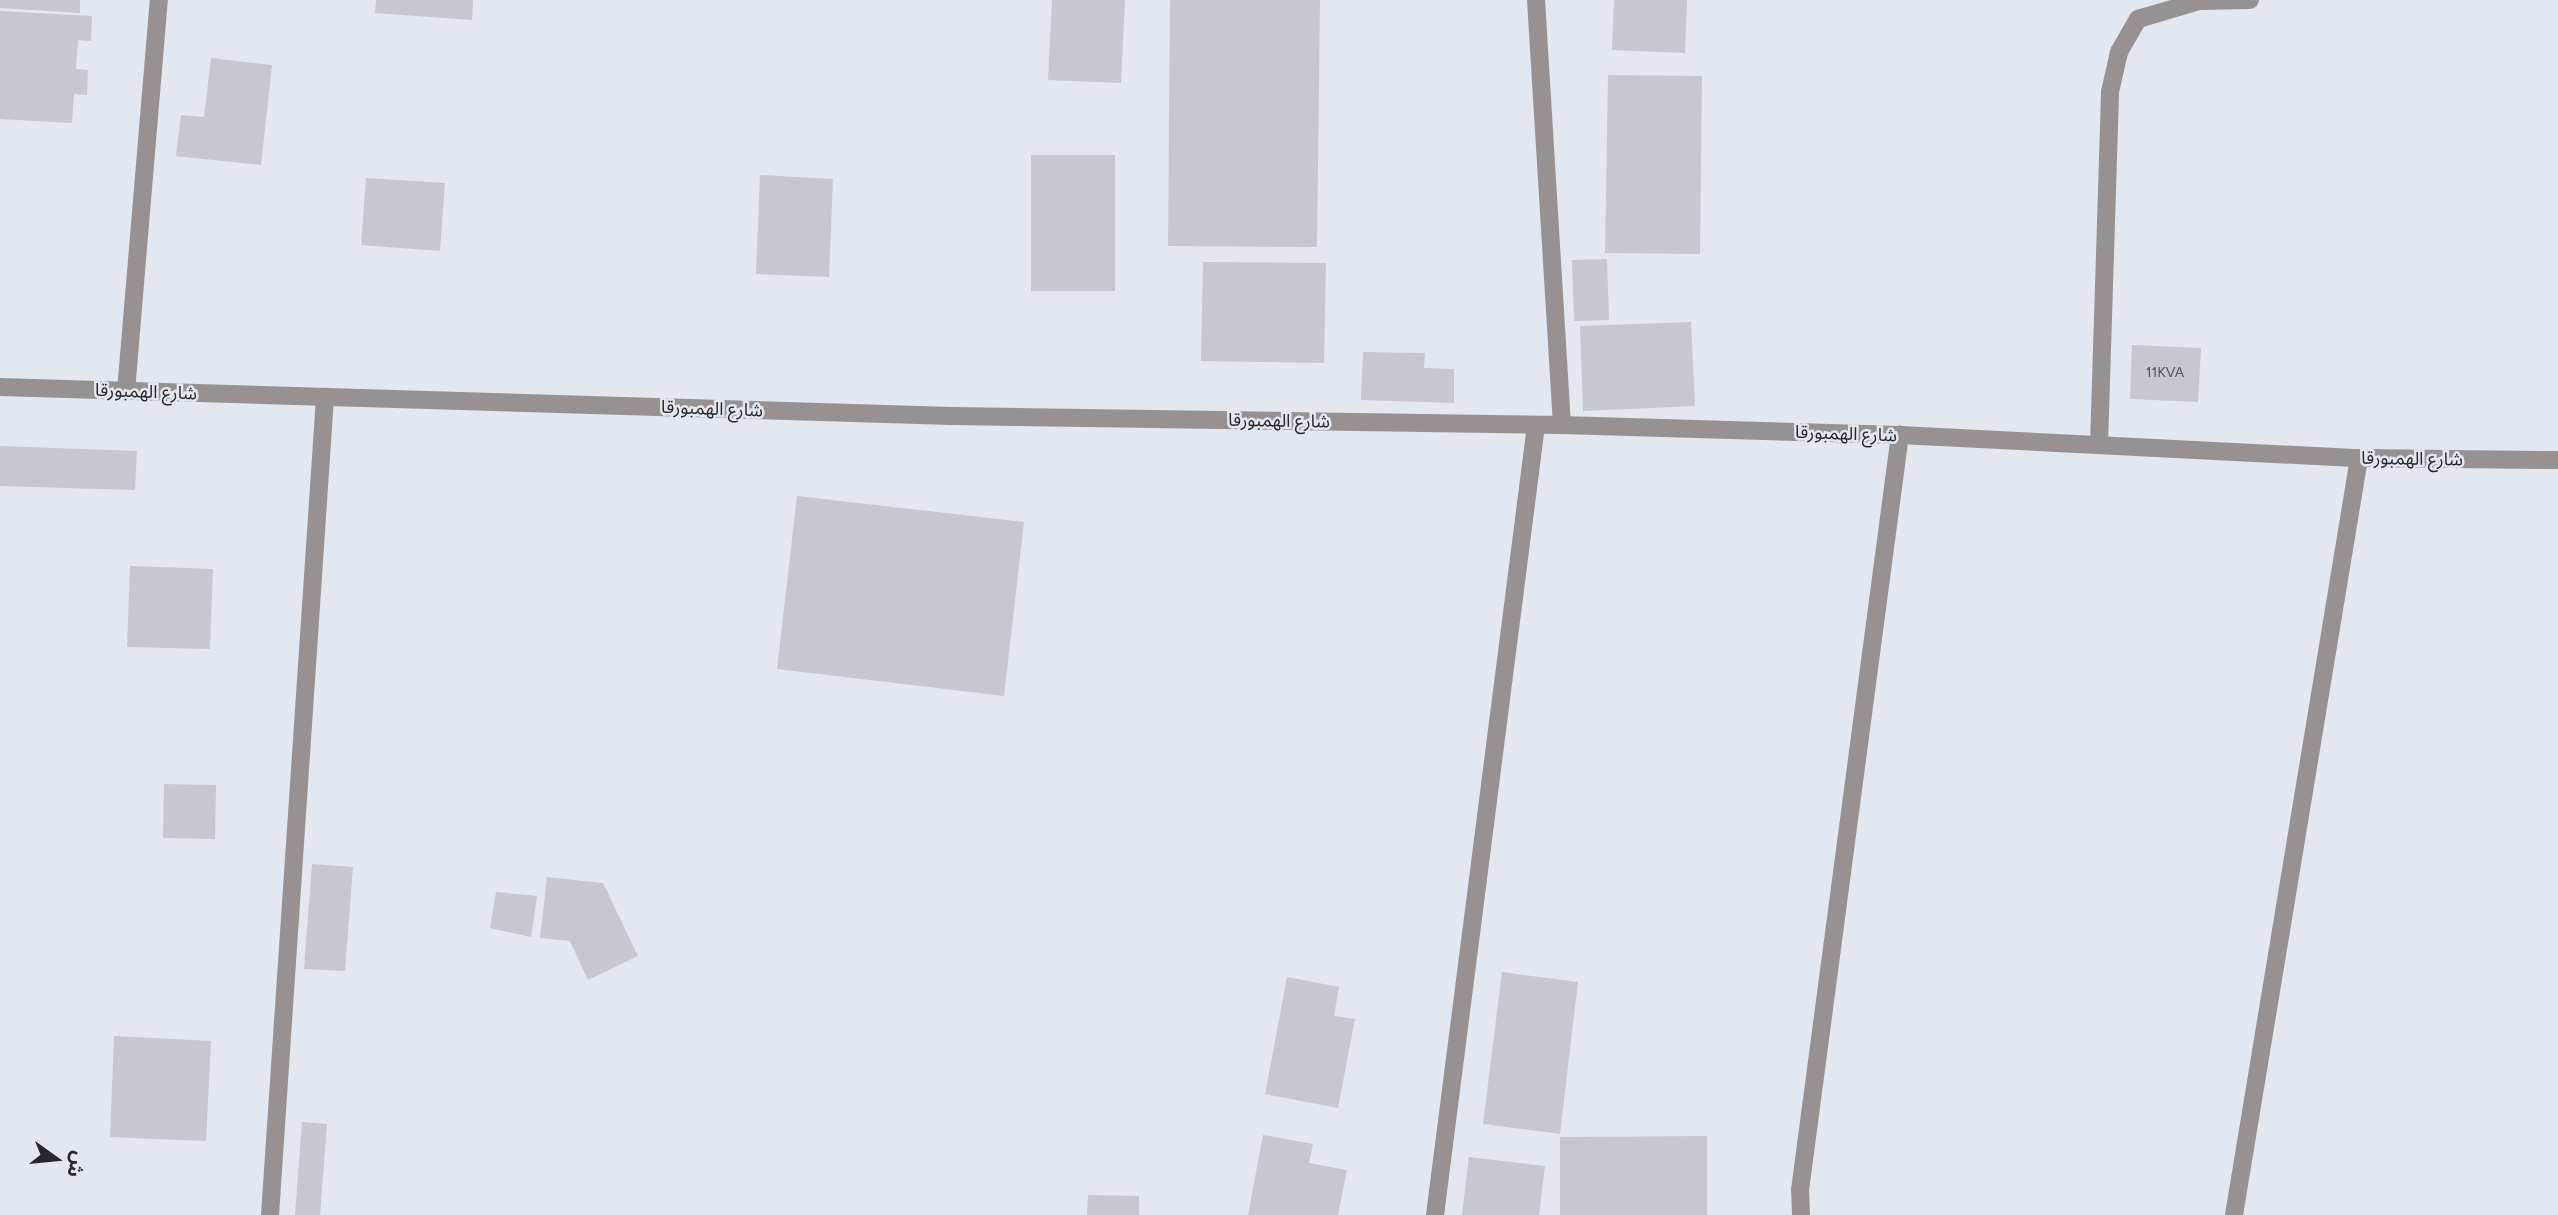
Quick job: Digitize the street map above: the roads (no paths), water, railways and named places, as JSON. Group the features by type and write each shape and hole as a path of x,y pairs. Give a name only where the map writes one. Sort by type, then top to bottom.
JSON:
{"street":[{"path":"127,391 159,0"},
{"path":"1536,0 1562,425"},
{"path":"2099,445 2110,92 2119,52 2138,19 2199,1 2250,0"},
{"name":"شارع الهمبورقا","path":"0,387 952,416 1562,425 1900,435 2359,458 2558,460"},
{"path":"270,1215 326,397"},
{"path":"1435,1215 1536,425"},
{"path":"1801,1215 1800,1190 1900,435"},
{"path":"2234,1215 2359,458"}]}
